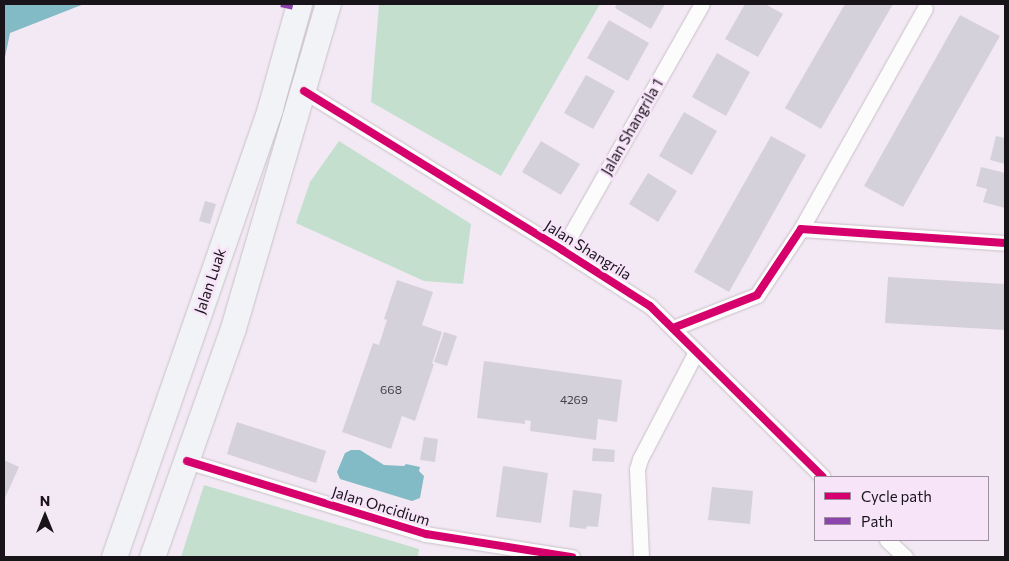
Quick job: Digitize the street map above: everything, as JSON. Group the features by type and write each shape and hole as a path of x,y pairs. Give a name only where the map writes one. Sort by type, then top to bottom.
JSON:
{"main road":[{"name":"Jalan Luak","path":"114,557 270,108 299,4"},
{"path":"153,557 233,328 304,92 328,4"}],"street":[{"name":"Jalan Shangrila 1","path":"562,250 702,4"},
{"path":"673,328 757,295 801,228 925,8"},
{"name":"Jalan Shangrila","path":"304,92 638,297 673,328 822,476"},
{"path":"801,228 1005,243"},
{"path":"641,557 637,469 640,459 696,352"},
{"name":"Jalan Oncidium","path":"187,461 426,534 572,557"},
{"path":"888,541 905,557"}],"green space":[{"path":"379,4 600,4 501,176 371,102"},
{"path":"339,141 471,224 463,284 424,281 296,223 310,182"},
{"path":"204,485 419,549 418,557 181,557"}],"water":[{"path":"4,4 84,4 10,33 4,62"},
{"path":"351,450 360,450 384,465 404,466 406,464 420,467 419,471 424,476 420,498 412,501 340,479 337,472 345,453"}],"building":[{"path":"617,4 665,4 651,29 615,8"},
{"path":"745,4 765,4 783,14 758,57 725,39"},
{"path":"845,4 893,4 821,129 785,108"},
{"path":"960,15 1000,36 903,207 864,186"},
{"path":"609,20 649,43 628,81 587,58"},
{"path":"717,53 750,72 726,116 692,97"},
{"path":"586,75 615,91 593,129 564,113"},
{"path":"684,112 717,131 692,175 659,156"},
{"path":"771,136 806,155 729,292 694,272"},
{"path":"996,136 1005,138 1005,164 990,160"},
{"path":"541,141 580,164 561,195 522,172"},
{"path":"981,167 1005,173 1005,208 983,202 987,189 976,186"},
{"path":"648,173 677,191 658,222 629,204"},
{"path":"205,201 216,204 210,224 199,221"},
{"path":"888,277 1005,284 1005,330 885,323"},
{"path":"397,280 433,292 422,325 442,332 432,364 434,364 415,421 402,416 391,449 342,432 373,343 379,345 387,320 384,319"},
{"path":"444,332 457,336 447,366 434,362"},
{"path":"484,361 622,380 617,422 598,419 596,440 530,431 531,421 525,420 525,424 477,418"},
{"path":"237,422 326,451 316,483 227,454"},
{"path":"424,437 438,439 435,462 420,460"},
{"path":"593,448 615,450 614,462 592,461"},
{"path":"4,460 19,467 4,500"},
{"path":"503,466 548,473 541,523 496,517"},
{"path":"712,487 753,491 750,524 708,520"},
{"path":"573,490 602,494 598,527 587,526 586,529 569,527"}],"marked path":[{"path":"281,4 298,8"}],"cycle path":[{"path":"304,91 650,306 822,476"},
{"path":"673,328 757,295 801,229 1005,243"},
{"path":"187,461 426,534 572,557"}]}
